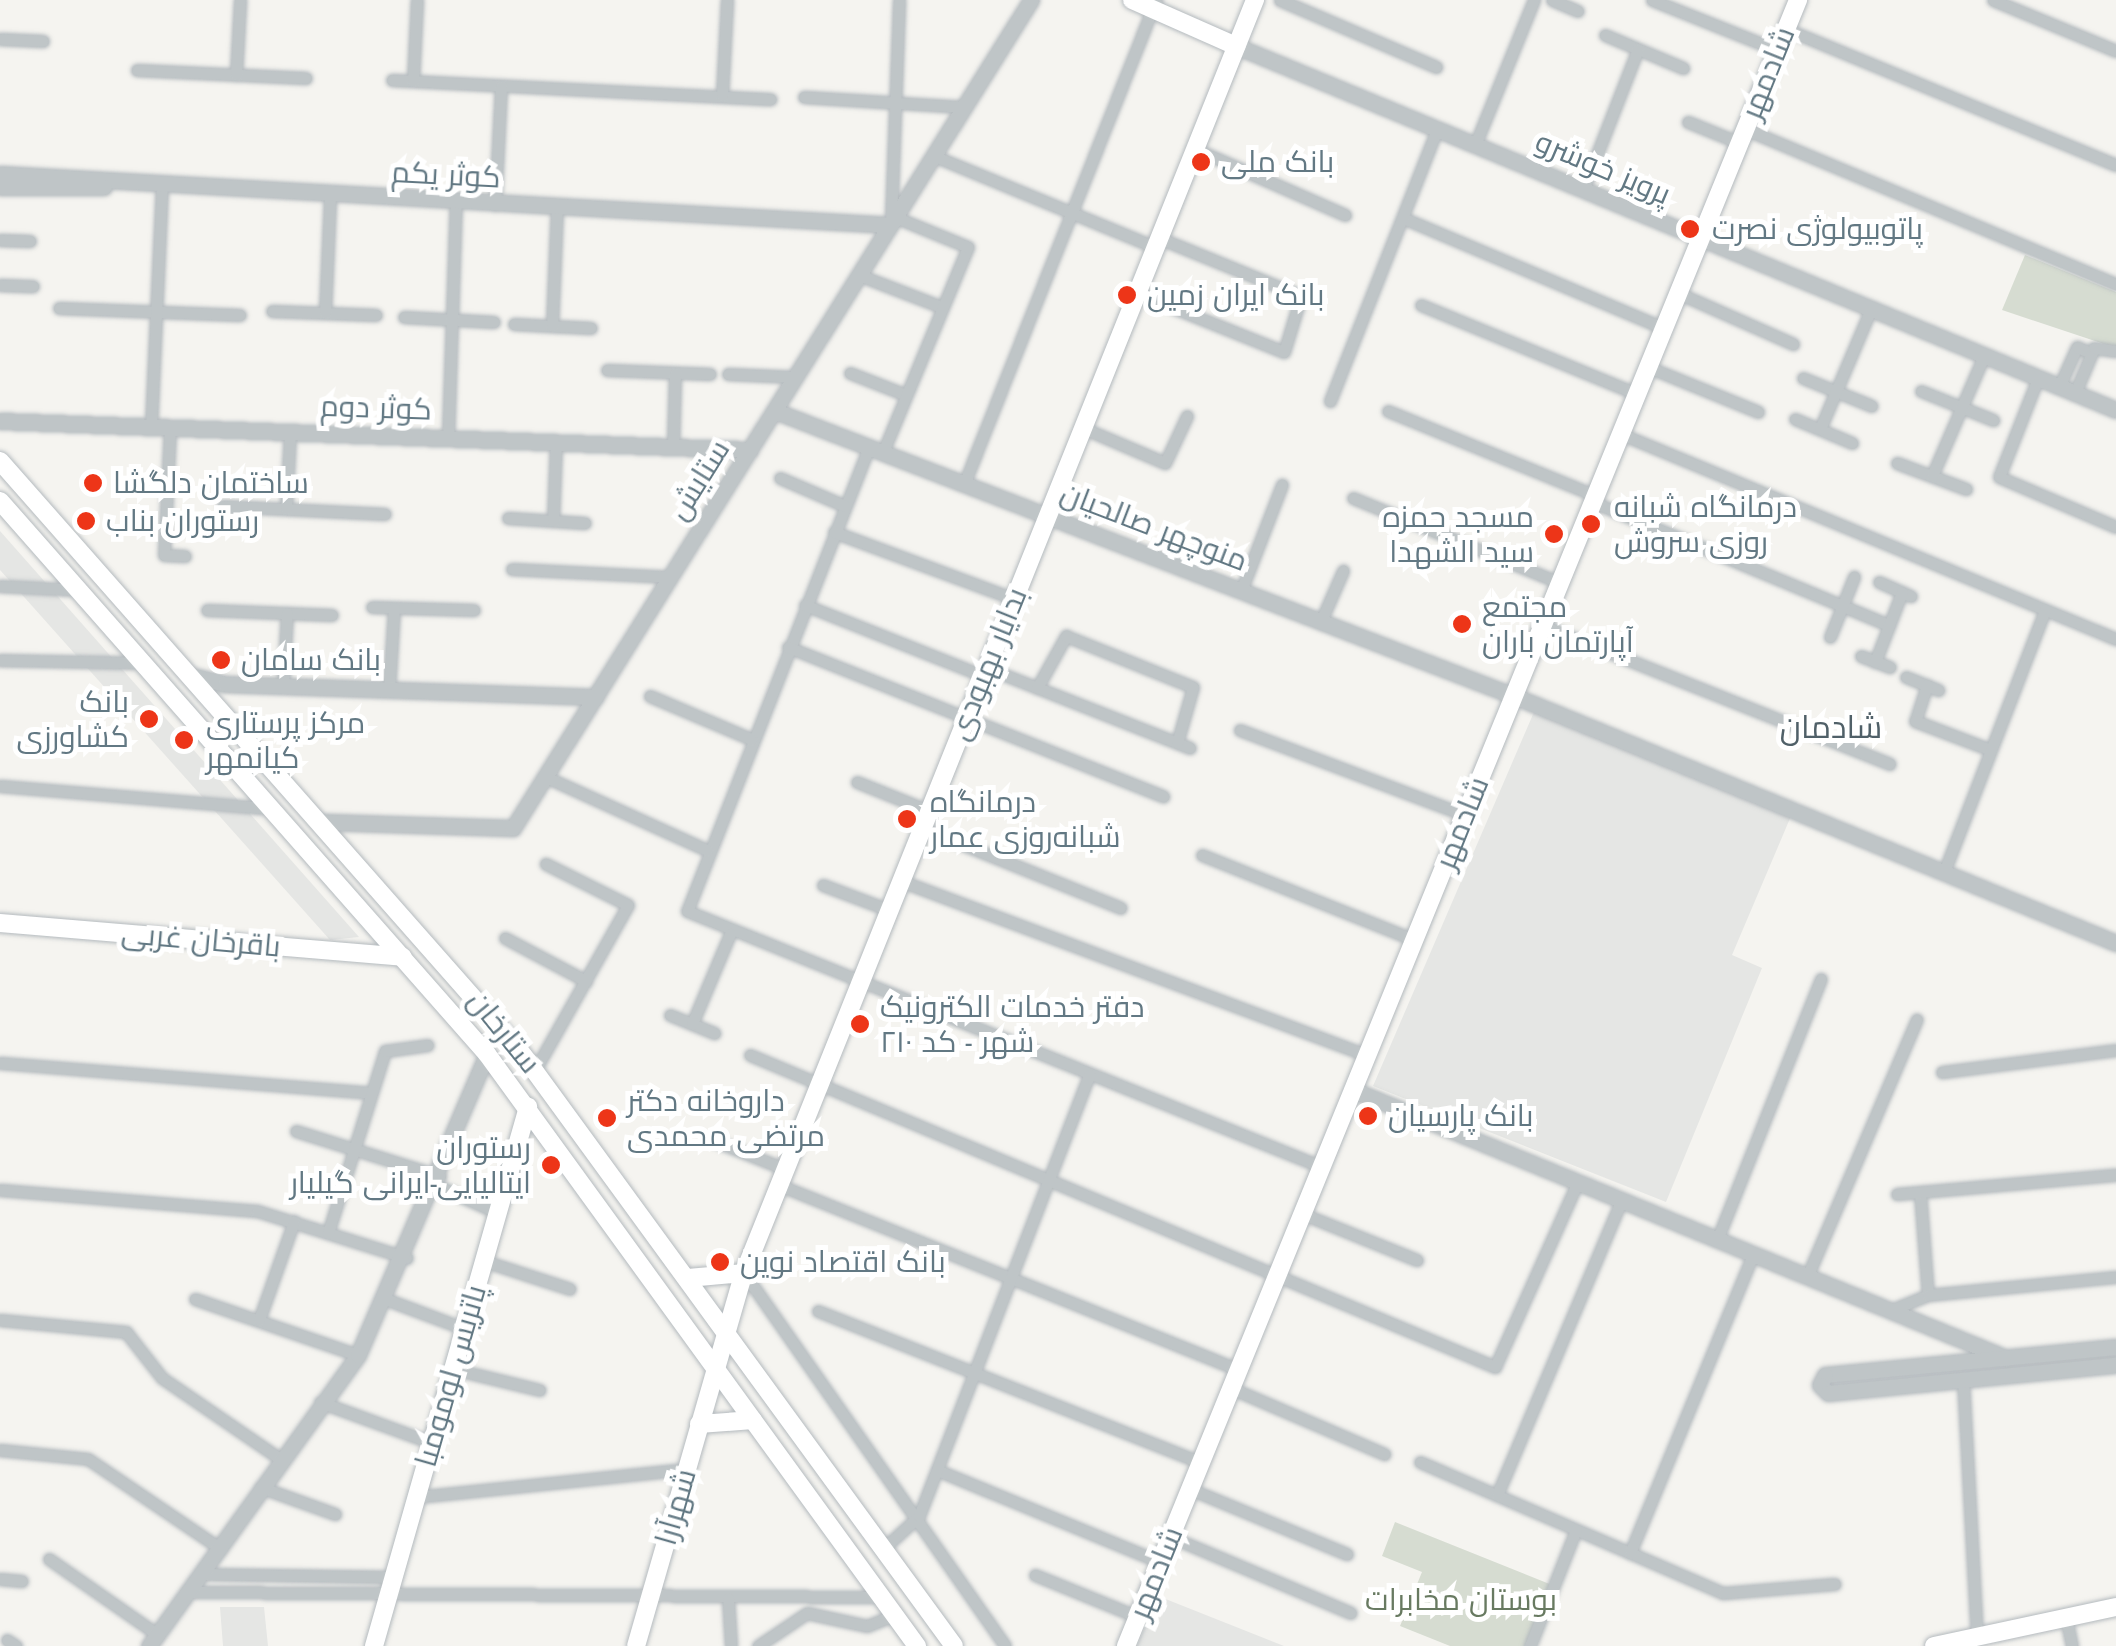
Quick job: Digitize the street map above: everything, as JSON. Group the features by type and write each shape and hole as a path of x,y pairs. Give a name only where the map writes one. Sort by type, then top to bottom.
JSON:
{"main road":[{"path":"1132,0 1154,4 1236,46"},
{"name":"بدایار بهبودی","path":"715,1368 744,1273 1255,0"},
{"name":"شادمهر","path":"1126,1646 1798,0"},
{"name":"ستارخان","path":"0,462 325,822 535,1070 954,1646"},
{"name":"ستارخان","path":"0,501 488,1054 917,1646"},
{"path":"160,682 183,669"},
{"path":"194,720 192,700 215,704"},
{"name":"باقرخان غربی","path":"0,923 403,958"},
{"name":"پاتریس لومومبا","path":"374,1646 528,1107"},
{"path":"688,1278 744,1273"},
{"name":"شهرآرا","path":"636,1646 715,1368"},
{"path":"699,1424 753,1420"},
{"path":"1934,1646 2116,1607"}],"street":[{"path":"236,75 240,0"},
{"path":"413,82 416,0"},
{"path":"722,96 727,0"},
{"path":"899,0 893,221 968,242 906,395 834,532 686,901 689,914 730,934 1322,1166"},
{"name":"ستایش","path":"325,822 507,831 546,777 1031,0"},
{"path":"1280,0 1436,67"},
{"path":"1474,145 1534,0"},
{"path":"1552,0 1578,11"},
{"path":"1652,0 1778,50"},
{"path":"1993,0 2116,51"},
{"path":"964,484 1154,4"},
{"path":"1786,30 2116,165"},
{"path":"1605,35 1683,68"},
{"path":"0,39 43,41"},
{"name":"پرویز خوشرو","path":"1236,46 2116,410"},
{"path":"1583,190 1638,49"},
{"path":"137,70 306,78"},
{"path":"392,80 771,98"},
{"path":"495,205 502,86"},
{"path":"804,96 964,107"},
{"path":"1688,122 1742,136 2116,284"},
{"path":"1330,402 1437,129"},
{"path":"1194,149 1345,214"},
{"path":"934,156 1072,212 1301,296 1280,354 1137,294"},
{"name":"کوثر یکم","path":"0,174 162,189 893,221"},
{"path":"0,187 108,186"},
{"path":"151,428 162,189"},
{"path":"325,313 330,197"},
{"path":"448,438 456,203"},
{"path":"552,326 557,208"},
{"path":"1402,218 1664,328"},
{"path":"0,240 30,241"},
{"path":"859,275 942,307"},
{"path":"0,285 33,286"},
{"path":"1678,292 1793,344"},
{"path":"1420,306 1637,394"},
{"path":"59,308 240,315"},
{"path":"1820,429 1871,309"},
{"path":"272,311 376,315"},
{"path":"404,317 494,322"},
{"path":"514,324 591,328"},
{"path":"2067,390 2077,347 2116,352"},
{"path":"1932,476 1984,356"},
{"path":"1648,367 1758,412"},
{"path":"606,370 710,374"},
{"path":"673,446 675,372"},
{"path":"850,372 906,395"},
{"path":"728,374 796,377"},
{"path":"1804,378 1872,406"},
{"path":"2038,378 1999,478 2116,527"},
{"path":"1921,391 1993,420"},
{"name":"منوچهر صالحیان","path":"775,411 1514,696 2116,943"},
{"path":"1388,411 1889,625"},
{"path":"1083,428 1165,463 1186,416"},
{"path":"1795,419 1852,443"},
{"name":"کوثر دوم","path":"0,421 750,450"},
{"path":"170,428 164,555 185,556"},
{"path":"286,509 290,432"},
{"path":"1621,434 2116,639"},
{"path":"553,521 556,442"},
{"path":"1897,463 1966,489"},
{"path":"780,478 845,506"},
{"path":"1242,590 1282,485"},
{"path":"1353,498 1560,583"},
{"path":"222,506 385,514"},
{"path":"508,518 585,523"},
{"path":"834,532 1014,599"},
{"path":"512,569 670,577"},
{"path":"1320,621 1343,571"},
{"path":"1830,637 1854,576"},
{"path":"1875,662 1906,594 1878,582"},
{"path":"0,587 79,590"},
{"path":"805,605 1190,748"},
{"path":"372,607 474,610"},
{"path":"389,690 394,608"},
{"path":"207,610 332,615"},
{"path":"1944,872 2046,610"},
{"path":"283,686 287,613"},
{"path":"1543,626 1890,764"},
{"path":"1037,688 1058,641 1084,644 1193,687 1177,742"},
{"path":"788,647 1164,796"},
{"path":"1862,656 1890,667"},
{"path":"0,660 143,663"},
{"path":"183,669 225,684 596,697"},
{"path":"1906,677 1933,688 1915,720 1992,750"},
{"path":"215,704 215,692 225,684"},
{"path":"650,696 751,739"},
{"path":"1240,730 1466,815"},
{"path":"546,777 707,850"},
{"path":"857,782 926,819 1120,908"},
{"path":"0,786 272,809"},
{"path":"1202,856 1414,940"},
{"path":"535,1070 628,905 546,864"},
{"path":"901,881 1367,1056"},
{"path":"823,885 889,910"},
{"path":"2093,934 2116,931"},
{"path":"692,1024 730,934"},
{"path":"504,938 586,980"},
{"path":"1716,1240 1821,979"},
{"path":"670,1014 714,1033"},
{"path":"1807,1277 1918,1019"},
{"path":"328,1232 387,1048 428,1046"},
{"path":"1942,1072 2116,1050"},
{"path":"49,1559 153,1641 194,1592 278,1458 358,1355 407,1258 488,1054"},
{"path":"750,1056 1497,1366 1577,1184"},
{"path":"0,1063 371,1093"},
{"path":"883,1549 919,1516 1089,1075"},
{"path":"1353,1090 1890,1310 1981,1354"},
{"path":"296,1131 440,1181 498,1213"},
{"path":"714,1140 782,1177 1235,1379 1384,1454"},
{"path":"1898,1194 2116,1175"},
{"path":"0,1190 294,1222 407,1258"},
{"path":"1920,1192 1928,1295"},
{"path":"1498,1495 1622,1202"},
{"path":"1303,1214 1418,1260"},
{"path":"258,1320 294,1222"},
{"path":"1630,1553 1753,1255"},
{"path":"484,1261 570,1290"},
{"path":"744,1273 919,1516 1004,1646"},
{"path":"1890,1310 1928,1295 2116,1277"},
{"path":"195,1299 358,1355"},
{"path":"388,1300 465,1329"},
{"path":"818,1311 1201,1463"},
{"path":"0,1320 126,1332 162,1378 278,1458"},
{"path":"2116,1346 2006,1358 1981,1354 1824,1375 1820,1385 1828,1394 2116,1365"},
{"path":"453,1370 540,1390"},
{"path":"1963,1380 1976,1637"},
{"path":"320,1402 432,1443"},
{"path":"0,1450 92,1460 221,1549"},
{"path":"1420,1462 1723,1593 1835,1584"},
{"path":"417,1497 687,1469"},
{"path":"937,1470 1160,1562"},
{"path":"260,1487 336,1514"},
{"path":"1190,1488 1347,1554"},
{"path":"1530,1646 1576,1530"},
{"path":"1171,1537 1352,1613"},
{"path":"206,1574 299,1576 649,1599 882,1597"},
{"path":"1035,1575 1138,1617"},
{"path":"299,1576 306,1592"},
{"path":"292,1592 299,1576"},
{"path":"0,1579 22,1581"},
{"path":"194,1592 306,1592 392,1584"},
{"path":"728,1598 730,1646"},
{"path":"758,1646 806,1613 867,1626 894,1615"},
{"path":"2066,1618 2072,1646"}],"shaded area":[{"path":"0,531 359,937 330,940 0,570"},
{"path":"1534,712 1791,816 1732,955 1762,968 1666,1202 1373,1086"},
{"path":"1158,1596 1284,1646 1137,1646"},
{"path":"220,1607 264,1607 268,1646 223,1646"}],"green space":[{"path":"2025,255 2116,292 2116,348 2002,310"},
{"name":"بوستان مخابرات","path":"1395,1522 1552,1585 1525,1646 1450,1646 1400,1626 1422,1572 1382,1556"}],"place":[{"name":"بانک ملی","path":"1201,162"},
{"name":"پاتوبیولوژی نصرت","path":"1690,229"},
{"name":"بانک ایران زمین","path":"1127,295"},
{"name":"ساختمان دلگشا","path":"93,483"},
{"name":"رستوران بناب","path":"86,521"},
{"name":"درمانگاه شبانه روزی سروش","path":"1591,524"},
{"name":"مسجد حمزه سید الشهدا","path":"1554,534"},
{"name":"مجتمع آپارتمان باران","path":"1462,624"},
{"name":"بانک سامان","path":"221,660"},
{"name":"بانک کشاورزی","path":"149,719"},
{"name":"مرکز پرستاری کیانمهر","path":"184,740"},
{"name":"درمانگاه شبانه‌روزی عمار","path":"907,819"},
{"name":"دفتر خدمات الکترونیک شهر - کد ۲۱۰","path":"860,1024"},
{"name":"بانک پارسیان","path":"1368,1116"},
{"name":"داروخانه دکتر مرتضی محمدی","path":"607,1118"},
{"name":"رستوران ایتالیایی-ایرانی گیلیار","path":"551,1165"},
{"name":"بانک اقتصاد نوین","path":"720,1262"}],"district":[{"name":"شادمان","path":"1831,727"}]}
